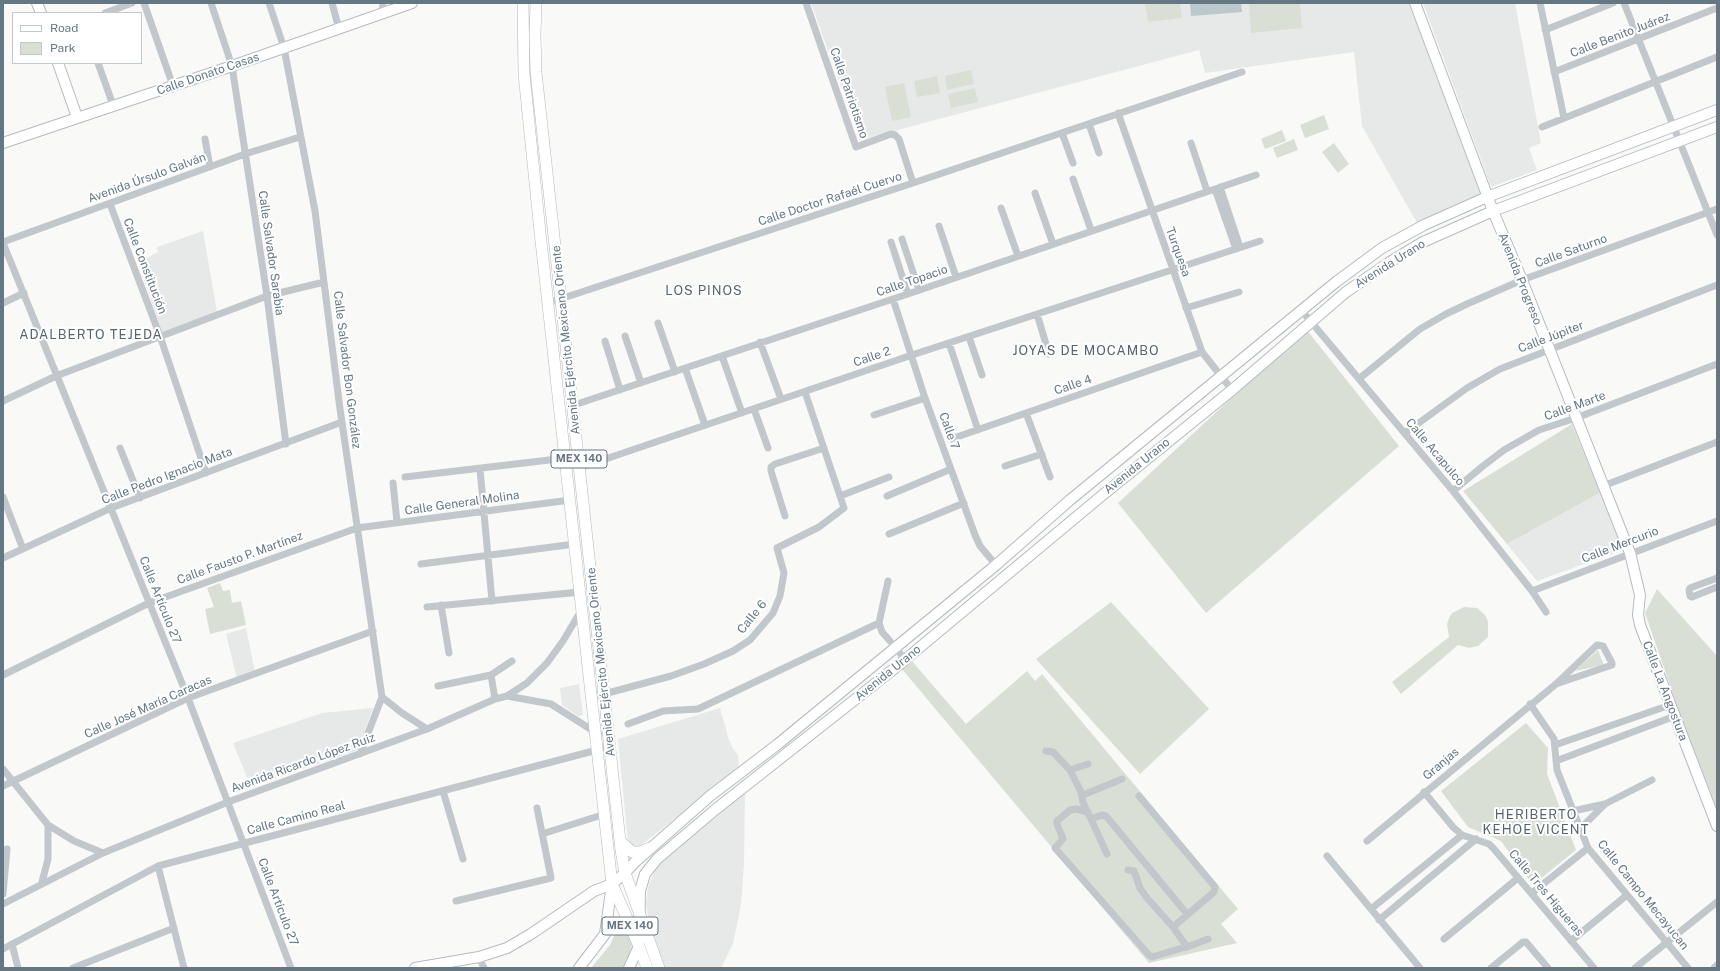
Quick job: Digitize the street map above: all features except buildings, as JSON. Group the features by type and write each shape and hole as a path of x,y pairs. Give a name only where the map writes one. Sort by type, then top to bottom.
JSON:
{"main road":[{"name":"Calle Donato Casas","path":"3,143 339,29 383,8 412,3"},
{"name":"Avenida Ejército Mexicano Oriente","path":"523,3 524,74 594,732 605,814 612,884"},
{"name":"Avenida Ejército Mexicano Oriente","path":"536,3 536,72 574,405 579,468 620,842 625,873 639,913"},
{"name":"Avenida Progreso","path":"1415,3 1487,197 1522,280 1630,553"},
{"path":"58,64 77,117"},
{"name":"Avenida Urano","path":"415,968 479,957 506,948 531,934 594,891 612,884 650,848 710,796 778,744 892,646 996,565 1070,500 1222,377 1336,282 1382,248 1424,225 1487,197 1717,110"},
{"name":"Avenida Urano","path":"639,946 640,891 646,874 657,859 716,809 903,662 1099,498 1232,390 1346,292 1423,242 1493,211 1717,127"},
{"name":"Calle La Angostura","path":"1630,553 1640,595 1639,620 1717,826"},
{"path":"952,600 962,612"},
{"path":"620,842 632,852 640,852 650,848"},
{"path":"580,967 605,934 612,884"},
{"name":"MEX 140","path":"612,884 647,968"},
{"name":"MEX 140","path":"639,913 659,968"},
{"path":"629,968 639,946"}],"street":[{"path":"108,12 132,3"},
{"path":"144,3 173,86"},
{"name":"Calle Salvador Sarabia","path":"211,3 232,66 267,296 286,444"},
{"name":"Calle Salvador Bon González","path":"269,3 284,48 315,211 342,422 382,697 360,754"},
{"path":"332,3 339,29"},
{"name":"Calle Patriotismo","path":"806,3 856,147 891,134 895,135 899,139 913,183"},
{"path":"1540,3 1564,118"},
{"path":"1545,30 1613,3"},
{"path":"1624,3 1717,235"},
{"name":"Calle Benito Juárez","path":"1554,72 1717,8"},
{"path":"1542,127 1717,57"},
{"path":"98,64 113,105"},
{"name":"Calle Doctor Rafaél Cuervo","path":"548,303 562,300 1242,72"},
{"name":"Turquesa","path":"1118,114 1202,352 1232,390"},
{"path":"1089,124 1099,153"},
{"path":"1062,133 1073,163"},
{"name":"Avenida Úrsulo Galván","path":"3,243 245,154 300,137"},
{"path":"205,139 210,167"},
{"path":"1190,143 1207,191"},
{"name":"Calle Topacio","path":"574,405 908,294 1091,230 1256,175"},
{"path":"1073,179 1091,230"},
{"path":"1218,188 1238,248"},
{"path":"1035,193 1052,244"},
{"name":"Calle Constitución","path":"110,204 160,336 206,473"},
{"path":"1001,208 1018,256"},
{"name":"Calle Saturno","path":"1360,378 1426,325 1460,307 1522,280 1717,209"},
{"path":"939,226 956,277"},
{"path":"902,239 919,290"},
{"name":"Calle 2","path":"579,468 1173,268 1260,241"},
{"path":"891,242 908,294"},
{"name":"Calle Artículo 27","path":"3,243 188,698 291,968"},
{"path":"3,401 56,376 267,296 324,282"},
{"name":"Calle Júpiter","path":"1405,434 1467,388 1500,369 1717,285"},
{"path":"1186,308 1239,292"},
{"path":"3,303 24,293"},
{"name":"Calle 7","path":"893,299 925,398 980,546 996,565"},
{"name":"Calle Acapulco","path":"1302,311 1360,378 1453,491 1532,591 1546,612"},
{"path":"1037,314 1049,354"},
{"path":"658,323 675,372"},
{"path":"624,336 641,383"},
{"path":"969,337 982,375"},
{"path":"605,341 620,390"},
{"path":"760,342 781,399"},
{"path":"949,344 978,430"},
{"name":"Calle 4","path":"951,439 1202,352"},
{"path":"722,356 742,413"},
{"name":"Calle Marte","path":"1453,491 1483,466 1522,439 1539,430 1576,418 1717,364"},
{"path":"685,368 704,425"},
{"name":"Calle 6","path":"591,696 604,694 671,676 704,664 733,651 750,640 773,613 780,596 784,573 778,548 818,527 844,508 805,392"},
{"path":"874,415 925,398"},
{"path":"754,409 768,448"},
{"path":"1026,413 1050,477"},
{"name":"Calle Pedro Ignacio Mata","path":"3,558 111,508 342,422"},
{"path":"1603,486 1717,442"},
{"path":"120,448 140,498"},
{"path":"785,516 771,471 772,467 775,464 824,448"},
{"path":"1005,466 1042,454"},
{"path":"404,477 566,458"},
{"path":"480,469 492,601"},
{"path":"887,496 951,469"},
{"path":"840,496 889,477"},
{"path":"393,483 397,522"},
{"path":"3,497 23,549"},
{"name":"Calle General Molina","path":"357,528 570,500"},
{"path":"889,534 964,503"},
{"name":"Calle Mercurio","path":"1532,591 1717,521"},
{"name":"Calle Fausto P. Martínez","path":"3,675 149,603 357,528"},
{"path":"421,564 575,544"},
{"path":"1717,578 1689,590 1690,596 1692,597 1717,587"},
{"path":"888,581 879,623 882,632 903,662"},
{"path":"427,607 580,592"},
{"path":"441,605 449,653"},
{"name":"Avenida Ricardo López Ruiz","path":"3,904 42,882 103,853 228,802 427,729 495,699 506,696 527,682 547,663 563,641 582,609"},
{"path":"628,724 662,712 698,709 879,623"},
{"name":"Calle José María Caracas","path":"3,786 188,698 373,631"},
{"path":"1600,644 1603,646 1612,665 1556,684 1597,645 1600,644"},
{"path":"438,686 491,675 512,661"},
{"path":"491,675 495,699"},
{"name":"Granjas","path":"1367,841 1424,792 1556,684"},
{"path":"506,696 550,704 594,732 608,732"},
{"path":"382,697 402,713 427,729"},
{"name":"Calle Campo Mecayucan","path":"1530,704 1552,735 1555,745 1557,770 1588,848 1688,968"},
{"path":"1555,745 1670,705"},
{"path":"1556,761 1675,716"},
{"path":"1614,724 1618,738"},
{"name":"Calle Camino Real","path":"3,949 158,866 596,750 610,748"},
{"path":"1046,751 1053,752 1070,770 1083,795 1083,803 1106,854"},
{"path":"1070,770 1088,764"},
{"path":"3,769 48,825 74,841 103,853"},
{"path":"1083,795 1122,779"},
{"path":"1573,811 1605,804 1652,780"},
{"path":"443,791 463,859"},
{"name":"Calle Tres Higueras","path":"1424,792 1453,827 1462,835 1492,846 1594,968"},
{"path":"1139,796 1215,887 1214,892 1173,927"},
{"path":"1083,803 1076,809 1070,810 1057,821 1063,835 1063,839 1055,848 1149,955 1152,957 1208,939"},
{"path":"1581,828 1605,804"},
{"path":"456,901 551,878 537,808"},
{"path":"1076,809 1089,816 1106,816 1187,914"},
{"path":"542,834 605,814"},
{"path":"42,882 48,858 48,825"},
{"path":"1371,909 1462,835"},
{"path":"1379,920 1476,839"},
{"path":"1532,893 1588,848"},
{"path":"3,894 7,849"},
{"path":"1328,856 1379,920 1420,968"},
{"path":"158,866 184,968"},
{"path":"1128,870 1134,871 1140,888 1173,927 1187,947"},
{"path":"1444,939 1518,878"},
{"path":"1571,941 1627,895"},
{"path":"1635,968 1717,902"},
{"path":"73,968 174,928"},
{"path":"1491,968 1523,942 1526,942 1548,968"},
{"path":"12,944 18,968"},
{"path":"479,957 484,968"},
{"path":"1714,968 1717,965"}],"shaded area":[{"path":"811,3 1409,3 1484,197 1417,223 1362,126 1354,52 1205,73 1199,50 860,140"},
{"path":"1190,3 1241,3 1242,12 1191,16"},
{"path":"1423,3 1515,3 1541,143 1529,148 1537,170 1491,187"},
{"path":"203,231 217,312 162,332 138,263 158,252 157,247"},
{"path":"1600,493 1623,550 1537,581 1507,544"},
{"path":"246,628 255,672 237,679 226,634"},
{"path":"579,684 583,715 578,716 562,705 560,688"},
{"path":"373,708 358,750 251,787 233,743 322,713"},
{"path":"720,708 729,740 733,749 738,755 739,768 639,847 633,847 628,843 618,739"},
{"path":"745,790 744,865 741,904 733,944 721,968 665,968 649,923 646,904 648,887 655,870 667,854"}],"green space":[{"path":"1145,3 1180,3 1182,18 1148,22"},
{"path":"1249,3 1300,3 1302,28 1251,33"},
{"path":"971,70 974,84 947,90 945,76"},
{"path":"937,76 940,93 917,97 914,81"},
{"path":"904,83 911,117 892,121 885,87"},
{"path":"975,88 978,102 951,108 948,94"},
{"path":"1324,115 1329,129 1305,138 1300,125"},
{"path":"1282,130 1286,141 1265,149 1261,139"},
{"path":"1294,139 1298,150 1277,158 1273,148"},
{"path":"1334,143 1349,164 1338,173 1322,152"},
{"path":"1306,329 1399,446 1206,613 1118,503"},
{"path":"1572,424 1600,493 1507,544 1463,491"},
{"path":"220,583 223,591 230,590 232,603 241,601 246,625 210,634 205,609 214,607 207,588"},
{"path":"1657,589 1717,656 1717,809 1680,714 1645,613"},
{"path":"1111,602 1209,709 1140,774 1036,659"},
{"path":"1464,607 1477,608 1485,615 1488,621 1488,637 1478,646 1469,648 1458,645 1401,694 1392,682 1449,637 1447,624 1449,618 1452,613"},
{"path":"1598,650 1604,665 1575,671"},
{"path":"911,660 966,724 1027,671 1035,681 1042,674 1238,909 1221,924 1237,943 1149,963 901,668"},
{"path":"1526,723 1548,748 1547,774 1576,850 1533,885 1501,841 1468,827 1441,791"},
{"path":"620,915 622,915 632,945 626,964 622,968 591,968 610,945 615,934"}],"district":[{"name":"LOS PINOS","path":"704,291"},
{"name":"ADALBERTO TEJEDA","path":"91,335"},
{"name":"JOYAS DE MOCAMBO","path":"1086,351"},
{"name":"HERIBERTO KEHOE VICENT","path":"1536,822"}]}
